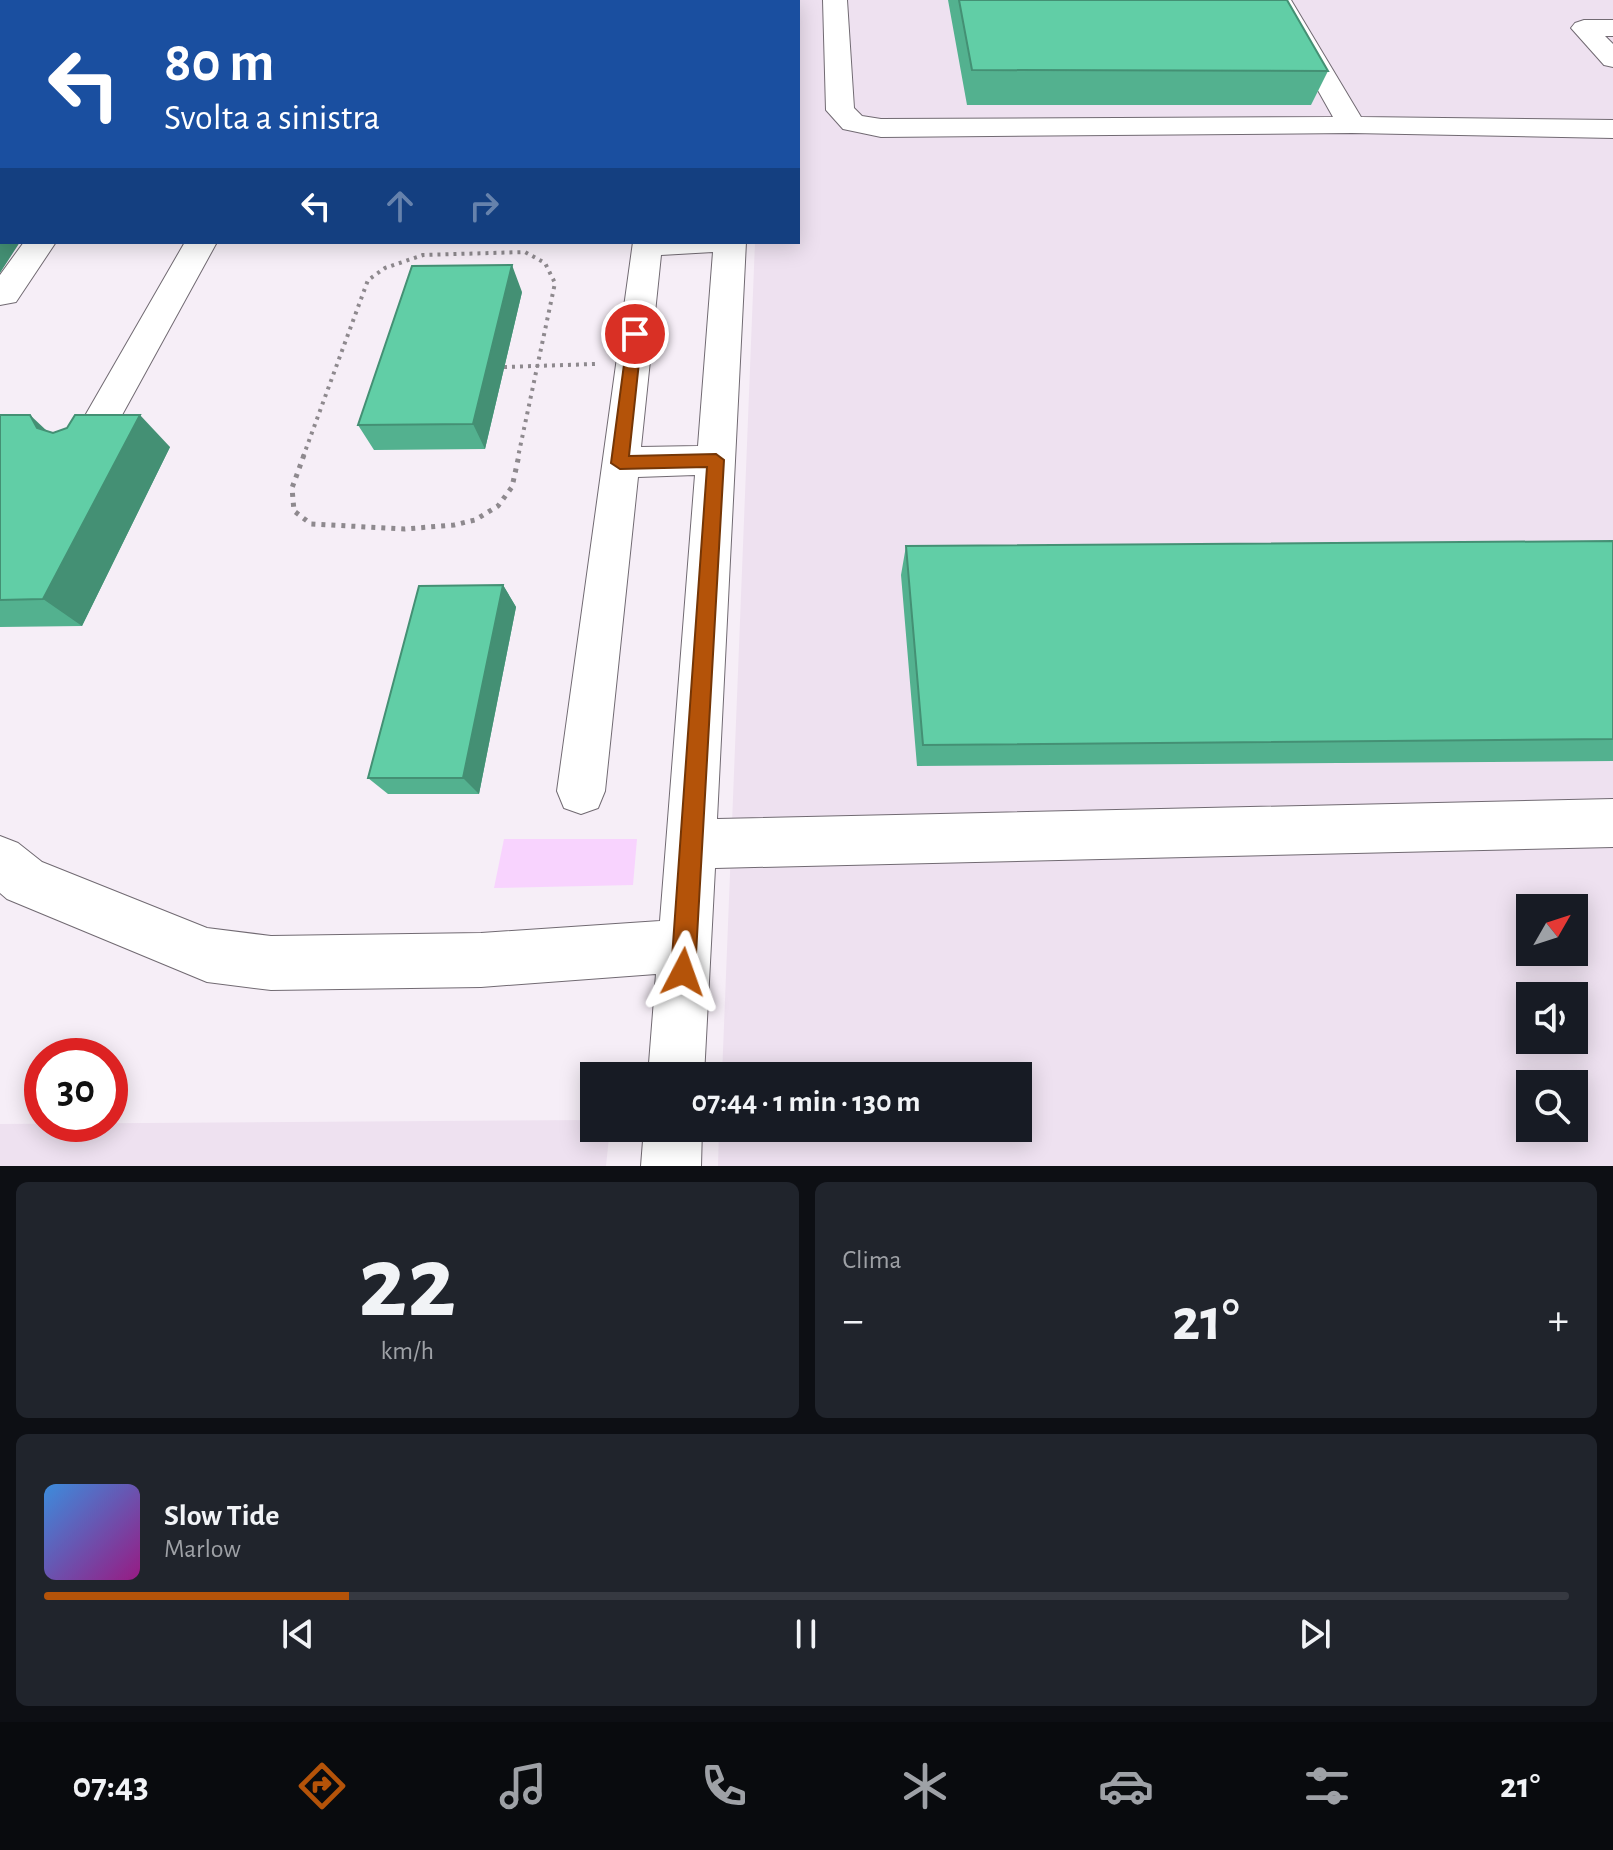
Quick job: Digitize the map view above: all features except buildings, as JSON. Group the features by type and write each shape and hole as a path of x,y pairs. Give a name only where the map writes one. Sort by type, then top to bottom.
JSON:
{"street":[{"path":"835,0 840,110 853,123 881,128 1352,125 1613,129"},
{"path":"1279,0 1352,125"},
{"path":"1613,28 1584,28 1613,59"},
{"path":"0,294 4,294 39,244"},
{"path":"86,447 200,244"},
{"path":"581,791 646,246 678,244"},
{"path":"677,1062 730,244"},
{"path":"620,463 716,460"},
{"path":"691,844 1613,823"},
{"path":"0,861 25,881 207,955 219,957 271,963 481,960 685,946"},
{"path":"671,1166 672,1142"}],"path":[{"path":"525,252 539,256 551,268 555,283 537,366 512,487 494,510 467,523 443,528 311,524 294,511 292,488 368,280 383,267 426,253 525,252"},
{"path":"504,367 632,363"}],"shaded area":[{"path":"800,0 1613,0 1613,1166 718,1166 719,1142 1032,1142 1032,1062 723,1062 755,244 800,244"},
{"path":"504,839 637,839 633,885 494,888"},
{"path":"580,1120 580,1142 609,1142 606,1166 0,1166 0,1124 24,1124 24,1142 128,1142 128,1123"}],"route":[{"path":"635,334 620,463 716,460 683,972"}]}
